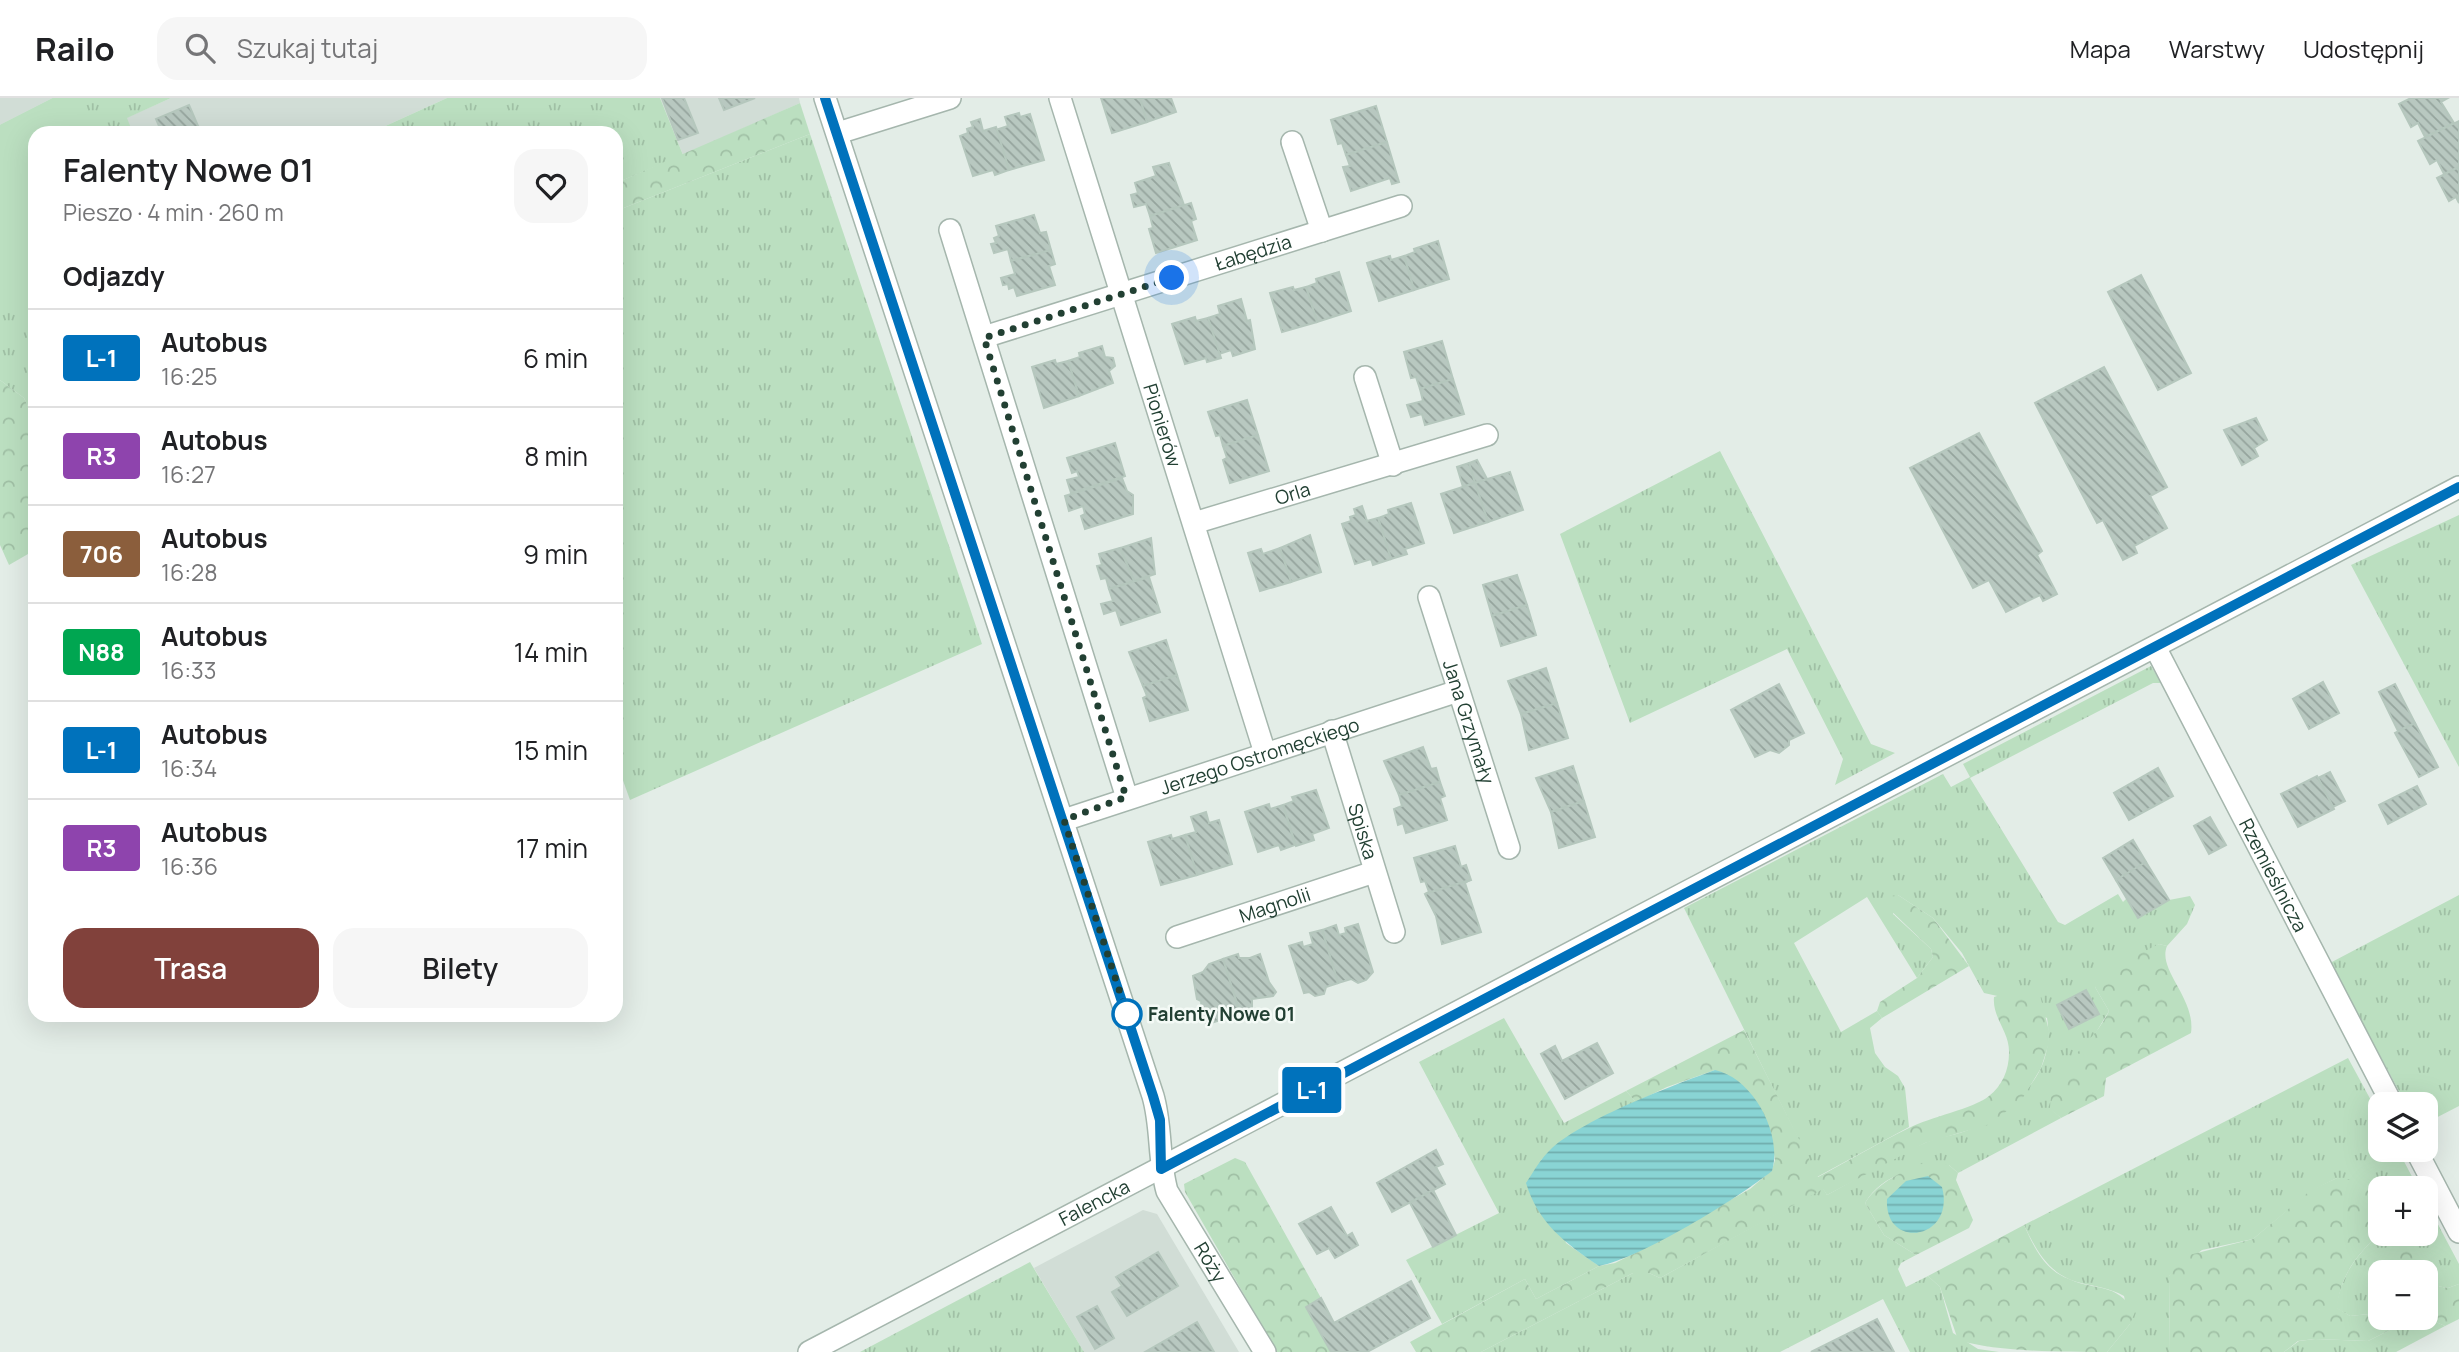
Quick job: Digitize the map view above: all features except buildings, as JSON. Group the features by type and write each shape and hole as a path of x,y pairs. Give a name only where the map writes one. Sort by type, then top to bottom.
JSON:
{"street":[{"name":"Róży","path":"825,98 1064,820 1160,1120 1161,1169 1172,1204 1265,1352"},
{"path":"838,134 950,98"},
{"name":"Pionierów","path":"1060,98 1265,753"},
{"path":"1292,142 1322,230"},
{"name":"Łabędzia","path":"984,338 1401,206"},
{"path":"950,230 1126,797"},
{"path":"1365,377 1393,465"},
{"name":"Orla","path":"1194,523 1487,435"},
{"name":"Falencka","path":"809,1352 2459,487"},
{"name":"Jana Grzymały","path":"1429,597 1509,848"},
{"name":"Rzemieślnicza","path":"2155,647 2386,1092"},
{"name":"Jerzego Ostromęckiego","path":"1064,820 1126,797 1458,691"},
{"name":"Spiska","path":"1332,731 1394,932"},
{"name":"Magnolii","path":"1177,937 1374,872"},
{"path":"2422,1162 2459,1232"}],"shaded area":[{"path":"0,98 53,98 0,125"},
{"path":"171,98 447,98 385,126 130,126 126,118"},
{"path":"660,98 799,98 800,103 683,155"},
{"path":"1143,1210 1157,1214 1239,1352 1084,1352 1034,1268"}],"green space":[{"path":"53,98 171,98 127,118 130,126 28,126 28,406 24,398 0,380 0,125"},
{"path":"53,98 66,98 82,126 28,126 28,333 0,281 0,125"},
{"path":"447,98 660,98 683,155 623,180 623,126 385,126"},
{"path":"800,103 810,134 623,208 623,180"},
{"path":"810,134 982,644 630,800 623,780 623,208"},
{"path":"0,380 24,398 28,406 28,554 9,565 0,545"},
{"path":"1720,451 1871,744 1895,753 1835,785 1843,759 1787,649 1630,723 1560,534"},
{"path":"2459,515 2459,767 2351,565"},
{"path":"2151,666 2161,683 2153,683 1970,778 2058,922 2065,925 2118,894 2123,902 2127,898 2169,900 2190,896 2195,905 2187,924 2167,946 2159,944 2095,987 2109,1011 2050,1108 2061,1118 1958,1173 1949,1165 1913,1170 1891,1178 1865,1203 1884,1235 1916,1255 1901,1263 1898,1269 1906,1287 1928,1276 1940,1287 1953,1333 1978,1349 1999,1352 1910,1352 1883,1299 1780,1352 1481,1352 1633,1273 1649,1273 1660,1278 1823,1188 1827,1195 1927,1142 1973,1128 2019,1098 2039,1071 2046,1055 2047,1018 2002,997 1984,993 1962,953 1933,918 1898,895 1893,914 1931,949 1933,957 1917,978 1867,897 1794,943 1841,1032 1877,1011 1882,1018 1870,1028 1875,1053 1885,1067 1898,1076 1905,1088 1909,1127 1817,1177 1684,908 1943,774 1951,787 1970,777 1963,764"},
{"path":"1898,895 1933,918 1969,966 1882,1018 1877,1011 1880,1002 1917,978 1933,957 1931,949 1885,905 1888,896"},
{"path":"2459,895 2459,1106 2438,1117 2438,1092 2400,1092 2330,963"},
{"path":"2159,944 2167,946 2167,965 2188,1008 2191,1033 2106,1078 2104,1096 2061,1118 2050,1109 2057,1080 2064,1068 2093,1036 2109,1011 2095,987 2100,973"},
{"path":"2024,987 2040,995 2049,1031 2048,1046 2041,1068 2022,1099 1990,1124 1925,1143 1827,1195 1823,1189 1660,1278 1649,1273 1633,1273 1481,1352 1416,1352 1410,1342 1525,1279 1536,1299 1599,1266 1615,1263 1750,1189 1772,1170 1775,1160 1770,1132 1715,1070 1667,1087 1636,1102 1626,1091 1744,1030 1818,1177 1909,1128 1973,1105 1994,1092 2008,1065 2009,1045 1996,1012 1994,997"},
{"path":"1504,1018 1564,1123 1626,1091 1636,1102 1574,1133 1541,1160 1566,1243 1599,1266 1536,1299 1525,1279 1442,1324 1406,1260 1499,1213 1419,1062"},
{"path":"2348,1058 2368,1095 2368,1162 2404,1162 2412,1176 2368,1176 2368,1187 2337,1178 2311,1191 2253,1239 2202,1250 2169,1276 2170,1352 2107,1352 2130,1324 2124,1296 2061,1275 2046,1262 2024,1225"},
{"path":"1235,1158 1245,1162 1321,1298 1306,1307 1331,1352 1277,1352 1185,1192 1184,1184"},
{"path":"1926,1161 1949,1165 1958,1173 1956,1180 1973,1220 1969,1228 1916,1255 1884,1235 1865,1203 1884,1183"},
{"path":"2337,1178 2368,1185 2368,1246 2346,1275 2337,1308 2350,1316 2368,1314 2368,1330 2390,1330 2368,1341 2298,1341 2284,1352 2170,1352 2169,1276 2185,1256 2253,1239 2311,1190"},
{"path":"2024,1225 2036,1249 2053,1270 2079,1283 2113,1291 2135,1312 2130,1324 2107,1352 2010,1349 1958,1340 1940,1287 1928,1276"},
{"path":"2438,1225 2459,1264 2459,1284 2448,1288 2438,1286 2438,1260 2424,1260 2424,1257 2368,1260 2368,1314 2350,1316 2336,1308 2346,1276 2368,1245 2438,1246"},
{"path":"2396,1247 2411,1248 2424,1257 2424,1260 2385,1260"},
{"path":"1030,1262 1084,1352 860,1352"},
{"path":"2459,1284 2459,1319 2445,1326 2438,1323 2438,1286 2448,1288"},
{"path":"2390,1330 2437,1330 2396,1352 2284,1352 2299,1341 2368,1341"}],"water":[{"path":"1715,1070 1729,1075 1741,1084 1762,1110 1773,1141 1772,1171 1736,1197 1663,1240 1617,1261 1599,1266 1575,1249 1545,1221 1526,1183 1552,1148 1586,1125"},
{"path":"1928,1176 1942,1187 1944,1205 1939,1219 1930,1228 1919,1232 1907,1232 1896,1227 1889,1216 1887,1199 1906,1181"}],"bus line":[{"name":"L-1","path":"825,98 1153,1096 1160,1120 1161,1169 2459,487"}],"place":[{"name":"Falenty Nowe 01","path":"1127,1014"}],"route":[{"path":"1127,1014 1064,820 1126,797 984,338 1172,278"}]}
